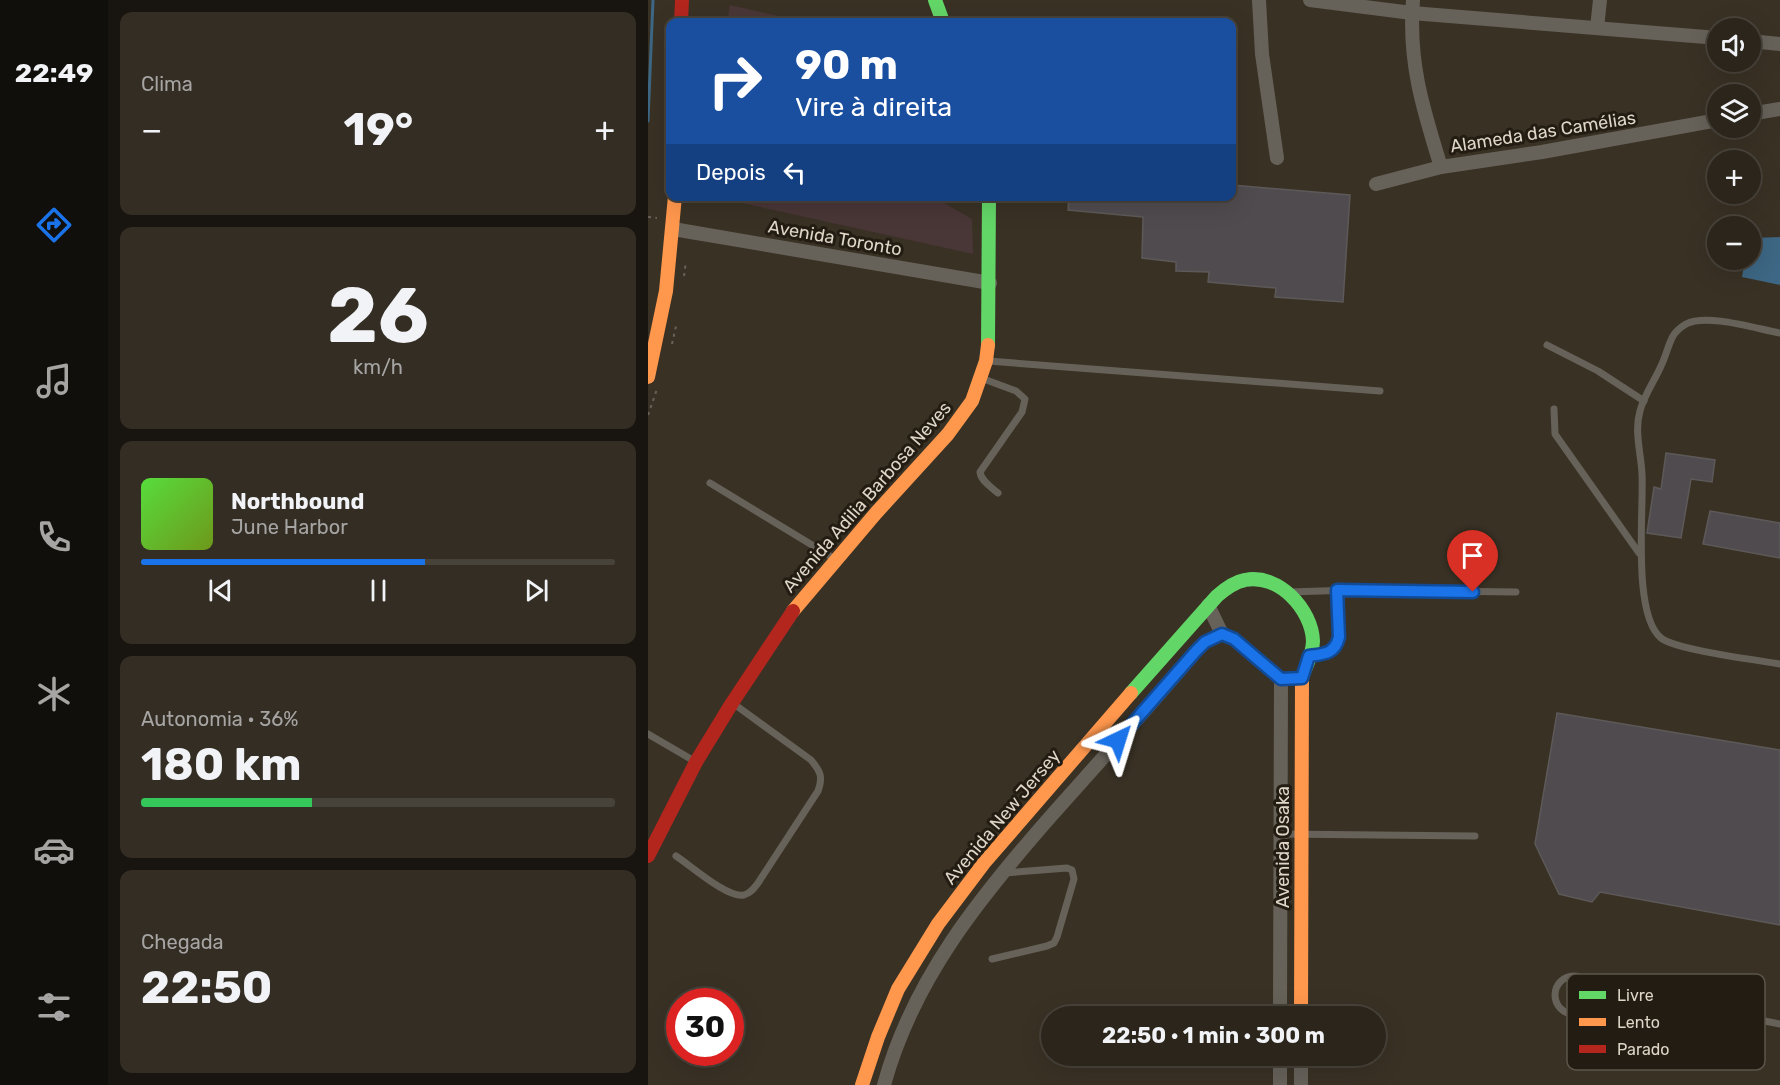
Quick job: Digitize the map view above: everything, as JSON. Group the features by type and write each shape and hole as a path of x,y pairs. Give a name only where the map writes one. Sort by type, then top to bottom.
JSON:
{"street":[{"path":"681,18 682,0"},
{"path":"935,0 942,18"},
{"path":"1259,0 1262,54 1277,158"},
{"path":"1310,0 1412,7 1597,28 1707,37"},
{"path":"1597,28 1600,0"},
{"path":"1412,7 1412,53 1419,91 1441,167"},
{"path":"1761,42 1780,44"},
{"path":"1761,112 1780,109"},
{"name":"Alameda das Camélias","path":"1376,184 1441,167 1542,152 1707,122"},
{"path":"648,377 666,291 675,201"},
{"name":"Avenida Adilia Barbosa Neves","path":"648,856 696,762 799,602 948,434 972,401 986,361 989,330 989,201"},
{"name":"Avenida Toronto","path":"673,229 990,284"},
{"name":"Avenida New Jersey","path":"862,1085 897,991 926,940 984,863 1164,653 1217,595 1229,586 1246,579 1264,581 1287,592 1298,601 1309,620 1313,644 1302,678"},
{"path":"1208,605 1222,634 1234,639 1281,679 1302,678"},
{"name":"Avenida New Jersey","path":"884,1085 894,1053 918,998 958,929 1001,873 1196,651 1205,642 1222,634"},
{"path":"1164,653 1181,669"},
{"name":"Avenida Osaka","path":"1301,1006 1302,678"},
{"name":"Avenida Osaka","path":"1280,1006 1281,679"},
{"path":"984,863 1001,873"},
{"path":"1280,928 1301,929"},
{"path":"926,940 941,955"},
{"path":"875,1045 894,1053"},
{"path":"1280,1066 1280,1085"},
{"path":"1300,1085 1301,1066"}],"lane":[{"path":"1780,333 1707,320 1686,324 1673,337 1644,401 1638,421 1642,473 1641,555 1647,607 1653,629 1662,639 1681,646 1780,664"},
{"path":"1546,345 1598,371 1644,401"},
{"path":"986,361 1380,391"},
{"path":"981,378 1016,391 1025,399 1022,412 980,472 985,482 998,493"},
{"path":"1554,409 1555,434 1641,555"},
{"path":"710,483 835,559"},
{"path":"1287,592 1337,590 1516,592"},
{"path":"1309,656 1329,653 1335,650 1338,644 1337,590"},
{"path":"676,856 731,894 745,895 752,891 758,883 818,791 822,780 820,771 811,760 732,703"},
{"path":"648,734 696,762"},
{"path":"1280,834 1475,836"},
{"path":"992,959 1054,943 1058,937 1074,879 1071,870 1067,868 1001,873"},
{"path":"1567,978 1556,988 1555,994 1557,1004 1567,1012"},
{"path":"1765,1021 1780,1024"}],"shaded area":[{"path":"730,5 787,18 728,18"},
{"path":"733,201 941,201 972,219 973,254"}],"water":[{"path":"1780,237 1780,285 1742,277 1743,270 1761,270 1761,238"}],"building":[{"path":"1236,185 1350,195 1343,302 1275,297 1276,288 1208,282 1209,272 1176,271 1176,262 1142,258 1143,217 1068,210 1069,201 1236,201"},
{"path":"1666,453 1715,460 1712,482 1691,479 1681,538 1647,533 1654,487 1661,489"},
{"path":"1710,511 1780,523 1780,558 1703,544"},
{"path":"1557,713 1780,750 1780,925 1600,892 1592,902 1559,894 1535,844"}],"waterway":[{"path":"648,121 653,0"}],"traffic: fast":[{"path":"935,0 942,18"},
{"path":"988,345 989,201"},
{"path":"1131,693 1217,596 1226,588 1245,580 1258,579 1270,582 1281,588 1300,606 1307,617 1313,641 1304,672"}],"traffic: slow":[{"path":"648,377 666,291 675,201"},
{"path":"793,611 876,513 948,434 972,401 986,361 988,345"},
{"path":"1301,1006 1302,678 1304,672"},
{"path":"862,1085 878,1037 898,989 938,924 984,863 1131,693"}],"traffic: jam":[{"path":"681,18 682,0"},
{"path":"648,856 696,762 793,611"}],"route":[{"path":"1118,740 1196,651 1214,637 1222,634 1234,639 1281,679 1302,678 1309,656 1329,653 1335,650 1338,644 1337,590 1473,592"}]}
